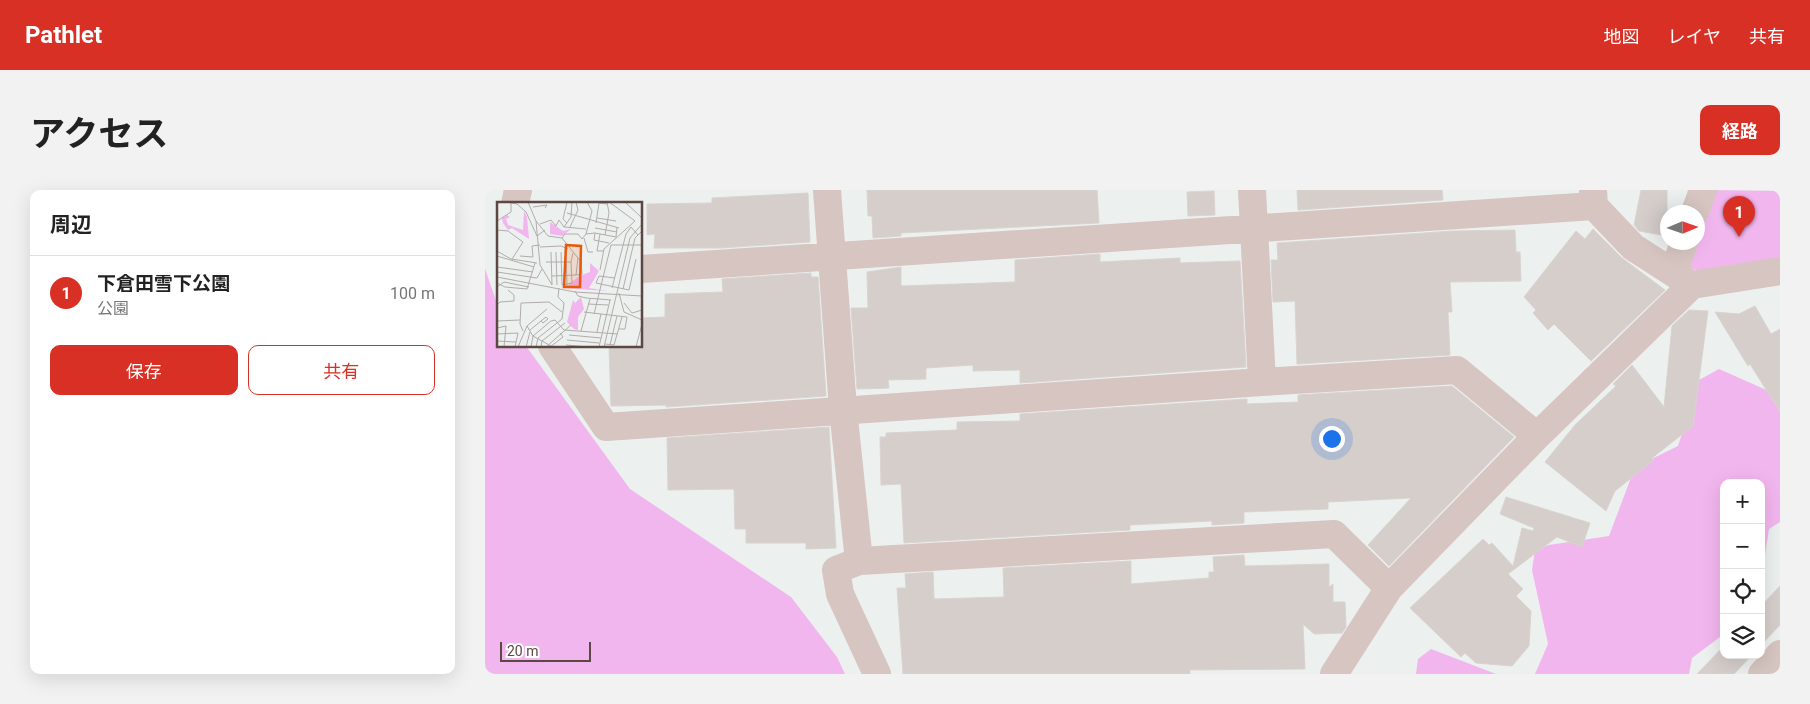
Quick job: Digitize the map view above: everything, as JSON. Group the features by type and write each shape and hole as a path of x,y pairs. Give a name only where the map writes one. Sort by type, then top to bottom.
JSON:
{"street":[{"path":"827,190 843,409 859,561"},
{"path":"1252,190 1262,382"},
{"path":"1698,205 1703,190"},
{"path":"643,269 1254,229 1594,198 1633,246 1683,279 1780,271"},
{"path":"1334,674 1389,588 1537,436 1683,279 1684,250"},
{"path":"553,348 606,427 843,409 1457,370 1537,436"},
{"path":"877,674 840,594 836,570 859,561 1334,534 1389,588"},
{"path":"1762,674 1780,654"}],"shaded area":[{"path":"1711,190 1780,191 1780,264 1710,276 1686,266 1692,250 1705,250 1705,209"},
{"path":"485,269 497,303 497,348 527,348 630,489 791,597 837,657 845,674 485,674"},
{"path":"1719,369 1780,396 1780,522 1769,529 1765,555 1765,479 1720,479 1720,637 1692,658 1689,674 1535,674 1548,644 1532,570 1535,550 1549,545 1609,536 1635,467 1678,446 1699,380"},
{"path":"1431,649 1496,674 1416,674 1418,659"}],"building":[{"path":"867,190 1097,190 1099,223 901,233 901,236 873,238 872,216 868,216"},
{"path":"1297,190 1442,190 1443,200 1298,210"},
{"path":"1641,190 1667,190 1667,205 1660,205 1660,235 1639,231 1634,225"},
{"path":"1214,191 1215,215 1188,216 1187,192"},
{"path":"808,193 810,242 721,248 654,248 655,234 647,235 647,204 712,203 712,198"},
{"path":"1593,229 1622,258 1665,290 1591,361 1554,324 1548,330 1533,313 1536,310 1524,297 1576,231 1585,239"},
{"path":"1515,230 1516,252 1520,252 1521,281 1450,282 1452,312 1448,312 1450,355 1297,364 1295,301 1273,302 1271,260 1278,260 1277,243 1453,231"},
{"path":"1100,254 1100,262 1180,258 1180,263 1240,261 1246,367 1020,383 1020,370 973,371 973,365 926,368 926,379 888,380 889,388 857,389 851,308 868,308 867,272 901,267 901,286 1015,282 1015,260"},
{"path":"811,273 811,277 818,277 826,396 666,407 666,405 611,406 609,348 643,348 643,318 665,317 665,294 723,292 722,279"},
{"path":"1755,306 1771,334 1780,329 1780,412 1750,364 1748,366 1715,312 1739,314"},
{"path":"1689,310 1708,311 1693,426 1652,458 1654,460 1615,491 1606,511 1545,462 1575,425 1616,386 1613,384 1632,365 1664,407 1672,326"},
{"path":"1452,386 1514,437 1389,566 1368,545 1411,498 1328,502 1328,509 1244,512 1244,523 1212,525 1212,521 1130,525 1130,530 904,543 901,484 881,485 880,437 886,437 886,433 957,430 957,422 1020,421 1020,414 1247,399 1247,404 1298,402 1298,395"},
{"path":"829,427 836,548 806,549 806,543 746,543 746,529 735,529 734,489 668,490 667,438"},
{"path":"1506,497 1590,523 1582,547 1557,537 1508,574 1523,589 1516,596 1531,611 1529,646 1512,666 1476,663 1465,653 1461,657 1410,608 1483,539 1489,545 1492,543 1513,566 1522,528 1533,531 1534,528 1500,514"},
{"path":"1244,555 1245,566 1329,564 1329,587 1333,584 1333,602 1345,602 1346,627 1342,633 1314,634 1303,624 1305,669 1190,670 1190,674 903,674 897,588 906,588 905,574 933,572 934,599 1004,597 1003,568 1131,561 1131,584 1209,578 1209,572 1214,572 1213,557"},
{"path":"1780,586 1780,625 1765,641 1765,614 1765,602"},
{"path":"1720,650 1720,659 1748,659 1734,674 1697,674"}],"place":[{"name":"下倉田雪下公園","path":"1739,237"}]}
